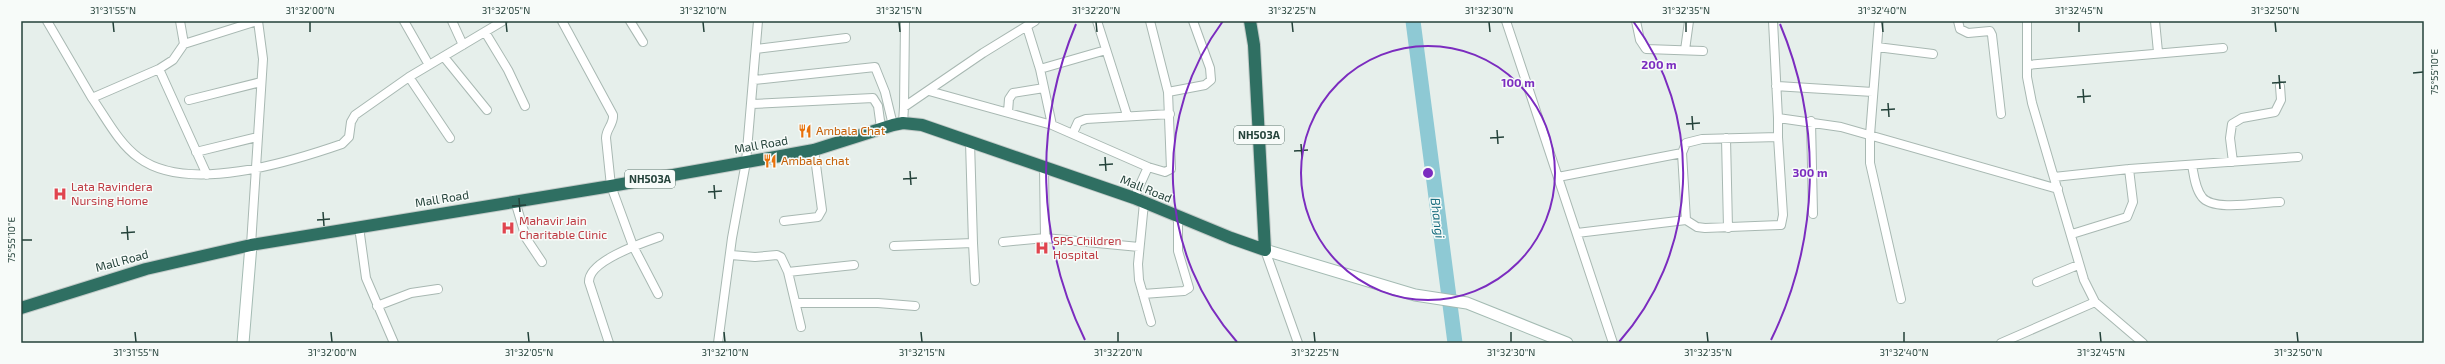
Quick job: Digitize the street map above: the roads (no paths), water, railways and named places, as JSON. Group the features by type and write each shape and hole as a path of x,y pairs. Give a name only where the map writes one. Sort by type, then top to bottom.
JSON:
{"highway":[{"name":"NH503A","path":"1250,21 1254,45 1265,250"},
{"name":"Mall Road","path":"21,308 146,269 251,244 611,186 814,150 892,125 922,126 970,142 1139,201 1265,250"}],"street":[{"path":"47,21 92,98 117,135 138,158 156,167 177,174 207,176 256,168 342,144 349,137 351,122 355,115 409,77 503,21"},
{"path":"180,21 184,44"},
{"path":"92,98 159,69 173,60 184,44 257,21 263,58 243,343"},
{"path":"404,21 429,65"},
{"path":"452,21 463,45"},
{"path":"562,21 612,115 613,122 607,129 606,138 611,186 633,246 658,294"},
{"path":"630,21 643,42"},
{"path":"718,343 746,162 758,21"},
{"path":"904,21 904,108"},
{"path":"892,125 904,108 983,52 1035,21"},
{"path":"1097,21 1127,115"},
{"path":"929,91 1052,125 1148,167 1165,172 1171,169 1168,92 1150,21"},
{"path":"1168,92 1205,85 1211,80 1210,68 1192,21"},
{"path":"1506,21 1613,343"},
{"path":"1636,21 1640,40 1646,48 1703,51"},
{"path":"1685,50 1689,21"},
{"path":"1576,233 1686,220 1697,227 1728,228 1781,225 1783,215 1773,21"},
{"path":"1880,21 1870,135 1872,175 1901,299"},
{"path":"1958,21 1960,29 1964,32 1990,31 1992,34 2001,114"},
{"path":"2027,21 2027,65 2032,103 2072,234 2078,265 2089,292 2095,302 2143,343"},
{"path":"2155,21 2158,52"},
{"path":"1026,27 1040,69 1052,125"},
{"path":"485,32 508,70 525,106"},
{"path":"756,49 846,38"},
{"path":"1877,47 1933,54"},
{"path":"2027,65 2158,52 2223,48"},
{"path":"1040,69 1106,50"},
{"path":"444,57 487,110"},
{"path":"754,80 875,68 885,92 892,125"},
{"path":"159,69 207,176"},
{"path":"409,77 450,138"},
{"path":"189,100 261,82"},
{"path":"1776,86 1873,92"},
{"path":"2233,162 2230,138 2232,124 2237,120 2275,112 2280,100 2280,86"},
{"path":"1008,112 1009,99 1014,93 1044,88"},
{"path":"752,104 873,98 892,125"},
{"path":"1073,133 1076,124 1081,120 1127,115 1170,114"},
{"path":"1778,118 1811,122 1870,135 2058,189"},
{"path":"1811,122 1813,214"},
{"path":"196,152 257,137"},
{"path":"1686,220 1682,153 1683,146 1694,140 1778,137"},
{"path":"1726,138 1728,228"},
{"path":"970,142 975,281"},
{"path":"784,221 818,217 822,210 814,150"},
{"path":"1558,177 1682,153"},
{"path":"2054,178 2128,169 2298,157"},
{"path":"2192,165 2202,198 2210,205 2223,206 2280,202"},
{"path":"1044,167 1045,238"},
{"path":"1148,167 1139,201 1138,264 1143,294 1151,322"},
{"path":"2072,234 2127,217 2133,202 2128,169"},
{"path":"515,201 526,238 542,262"},
{"path":"1143,294 1184,291 1189,288 1178,251 1178,217"},
{"path":"359,227 366,278 394,343"},
{"path":"609,343 589,277 596,268 633,246 659,237"},
{"path":"1003,242 1045,238 1139,247"},
{"path":"894,246 973,243"},
{"path":"1265,250 1373,284 1434,298 1455,300 1498,314 1567,343"},
{"path":"1265,250 1298,343"},
{"path":"731,255 755,257 777,255 782,258 788,272 801,327"},
{"path":"788,272 854,265"},
{"path":"2037,282 2078,265"},
{"path":"377,306 411,293 438,289"},
{"path":"2002,343 2095,302"},
{"path":"796,303 878,303 915,306"}],"waterway":[{"name":"Bhangi","path":"1413,21 1455,343"}],"place":[{"name":"Ambala Chat","path":"805,131"},
{"name":"Ambala chat","path":"770,161"},
{"name":"Lata Ravindera Nursing Home","path":"60,194"},
{"name":"Mahavir Jain Charitable Clinic","path":"508,228"},
{"name":"SPS Children Hospital","path":"1042,248"}]}
